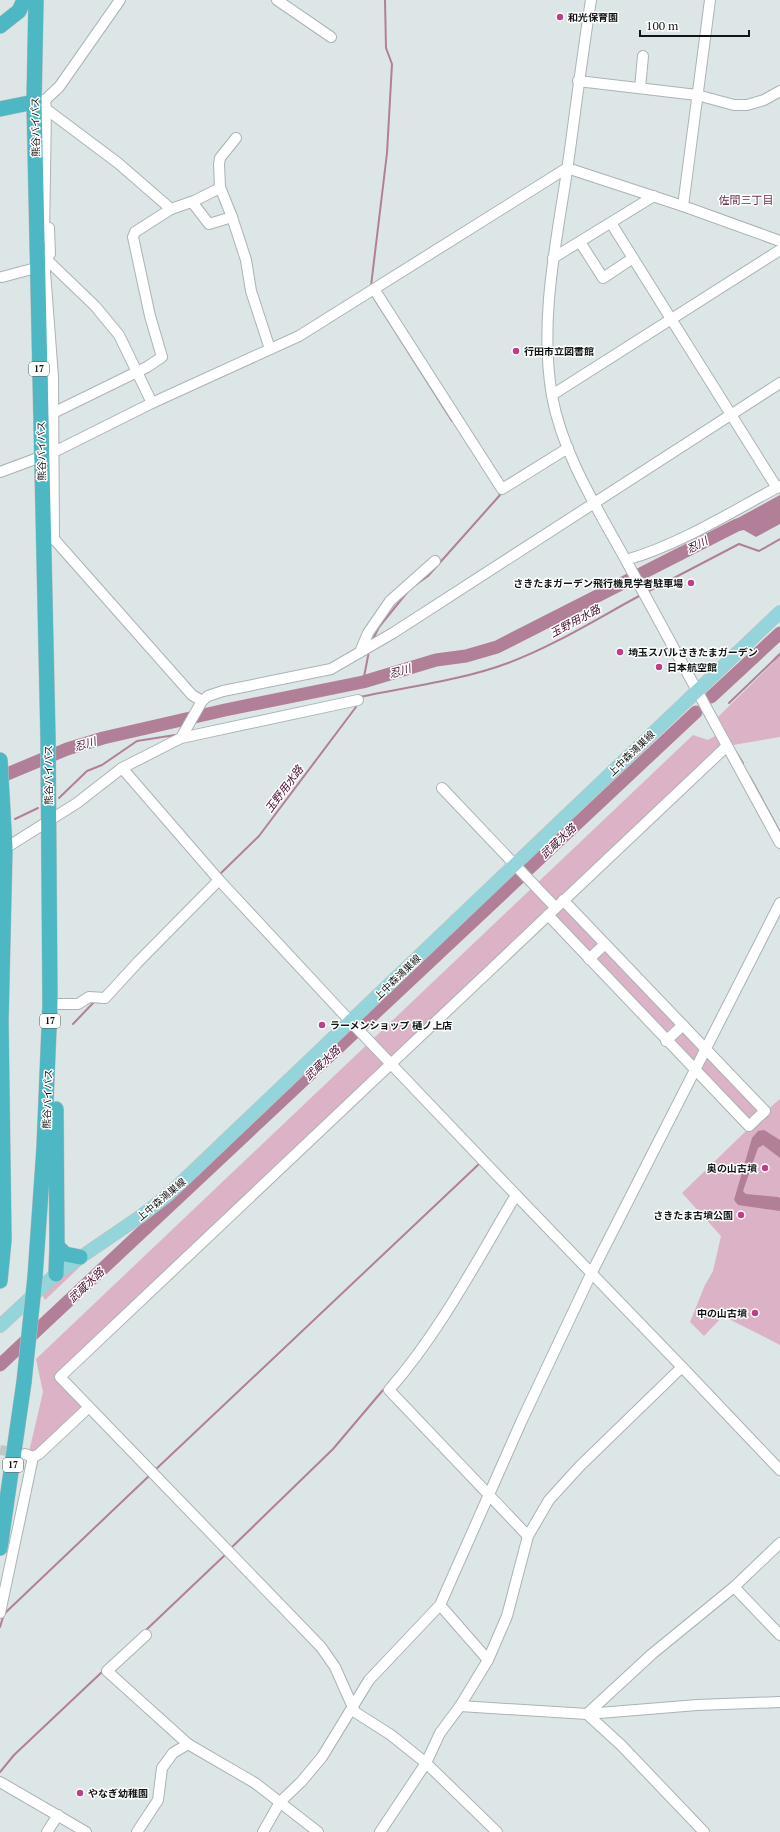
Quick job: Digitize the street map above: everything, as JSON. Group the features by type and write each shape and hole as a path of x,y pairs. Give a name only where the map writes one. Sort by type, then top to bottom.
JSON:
{"highway":[{"path":"0,26 19,11 24,0"},
{"name":"熊谷バイパス","path":"0,1548 24,1382 35,1277 44,1148 50,1010 48,822 48,455 41,103 36,0"},
{"path":"0,110 41,103"},
{"path":"0,760 3,816 1,1023 4,1240 0,1281"},
{"name":"17","path":"50,1010 56,1042 56,1274"},
{"path":"57,1246 65,1254 80,1257"}],"main road":[{"name":"上中森鴻巣線","path":"0,1326 56,1274 136,1220 168,1195 352,1024 698,695 780,612"}],"street":[{"path":"41,103 59,88 120,0"},
{"path":"277,0 331,37"},
{"path":"591,0 553,258 547,355 552,396 560,430 594,503 780,843"},
{"path":"683,206 710,0"},
{"path":"640,88 643,56"},
{"path":"578,81 697,95 734,105 747,105 764,100 780,91"},
{"path":"41,103 53,377 53,413 48,455 54,540 200,703"},
{"path":"41,103 118,163 171,209"},
{"path":"236,138 220,158 220,188 232,216 246,260 251,291 270,349"},
{"path":"0,472 48,455 152,403 298,336 567,168 654,196 780,241"},
{"path":"53,413 138,372 162,357 150,316 134,237 135,232 171,209 192,202 220,188"},
{"path":"553,258 654,196"},
{"path":"192,202 209,224 232,216"},
{"path":"611,223 778,487 682,538 627,562"},
{"path":"580,242 603,278 633,258"},
{"path":"552,396 780,250"},
{"path":"47,256 95,306 119,335 152,403"},
{"path":"2,277 32,269"},
{"path":"374,289 502,489 568,448"},
{"path":"181,738 200,703 208,696 223,691 331,669 594,503 780,383"},
{"path":"360,652 368,633 390,601 436,561"},
{"path":"2,850 77,803 122,768 181,738 358,700"},
{"path":"496,1832 426,1763 391,1735 355,1712 335,1667 320,1647 60,1377 727,746"},
{"path":"122,768 219,880 352,1024 780,1470"},
{"path":"442,788 555,908"},
{"path":"50,1010 78,1004 89,997 105,998 138,962 219,880"},
{"path":"548,915 695,1072 749,1126 765,1111 563,900"},
{"path":"264,1832 280,1802 301,1782 322,1757 369,1680 440,1604 522,1420 592,1274 780,903"},
{"path":"589,959 605,944"},
{"path":"666,1041 684,1025"},
{"path":"516,1195 433,1333 414,1362 389,1390 528,1536"},
{"path":"380,1832 426,1763 440,1733 460,1706 488,1660 507,1616 528,1536 550,1500 580,1466 682,1368"},
{"path":"0,1612 29,1456 39,1454 90,1407"},
{"path":"588,1714 652,1654 734,1587 780,1543"},
{"path":"734,1587 780,1635"},
{"path":"440,1604 488,1660"},
{"path":"146,1635 107,1671 188,1744 255,1783 318,1832"},
{"path":"460,1706 588,1714 698,1705 780,1702"},
{"path":"588,1714 622,1745 704,1832"},
{"path":"138,1832 158,1800 162,1768 173,1753 188,1744"},
{"path":"0,1782 86,1832"},
{"path":"47,1832 58,1815"}],"shaded area":[{"path":"780,495 780,524 756,537 742,529 736,519"},
{"path":"780,652 780,737 733,745 728,735 719,741 722,746 564,896 767,1110 780,1099 780,1345 723,1316 704,1336 690,1322 705,1285 713,1271 721,1236 682,1193 748,1129 544,916 58,1375 86,1407 36,1453 29,1452 43,1392 36,1359 693,735 708,740 725,730 718,717 774,662 772,660"},
{"path":"764,1130 780,1140 780,1158 763,1145 758,1148 743,1191 746,1194 780,1198 780,1211 738,1205 734,1200 752,1138 758,1131"},
{"path":"88,1259 45,1300 42,1294 67,1271"}],"waterway":[{"path":"371,286 387,153 392,64 386,48 385,0"},
{"path":"372,295 452,421"},
{"path":"414,586 428,576 500,495 498,491"},
{"name":"忍川","path":"0,777 67,749 103,738 225,710 363,682 436,660 466,656 497,647 737,525 759,520 780,509"},
{"name":"玉野用水路","path":"647,592 739,544 759,551 780,539"},
{"path":"372,641 379,627 409,590"},
{"name":"玉野用水路","path":"360,697 454,679 508,663 559,640 641,595"},
{"name":"武蔵水路","path":"711,697 780,633"},
{"path":"363,682 369,651"},
{"path":"729,703 780,654"},
{"name":"玉野用水路","path":"219,875 259,836 356,707"},
{"name":"武蔵水路","path":"0,1365 696,712"},
{"path":"59,798 87,771 102,765 137,741 175,735"},
{"path":"734,749 743,763"},
{"path":"750,777 780,832"},
{"path":"15,819 38,808"},
{"name":"玉野用水路","path":"73,1024 95,1001"},
{"path":"154,1471 479,1164"},
{"path":"230,1549 333,1449 383,1390"},
{"path":"0,1627 4,1614 150,1475"},
{"path":"145,1631 226,1554"},
{"path":"0,1772 14,1755 103,1671"}],"tunnel":[{"path":"0,1450 19,1453"}],"place":[{"name":"和光保育園","path":"560,17"},
{"name":"行田市立図書館","path":"516,351"},
{"name":"さきたまガーデン飛行機見学者駐車場","path":"691,583"},
{"name":"埼玉スバルさきたまガーデン","path":"620,652"},
{"name":"日本航空館","path":"659,667"},
{"name":"ラーメンショップ 樋ノ上店","path":"322,1025"},
{"name":"奥の山古墳","path":"765,1168"},
{"name":"さきたま古墳公園","path":"741,1215"},
{"name":"中の山古墳","path":"755,1313"},
{"name":"やなぎ幼稚園","path":"80,1793"}],"district":[{"name":"佐間三丁目","path":"746,200"}]}
